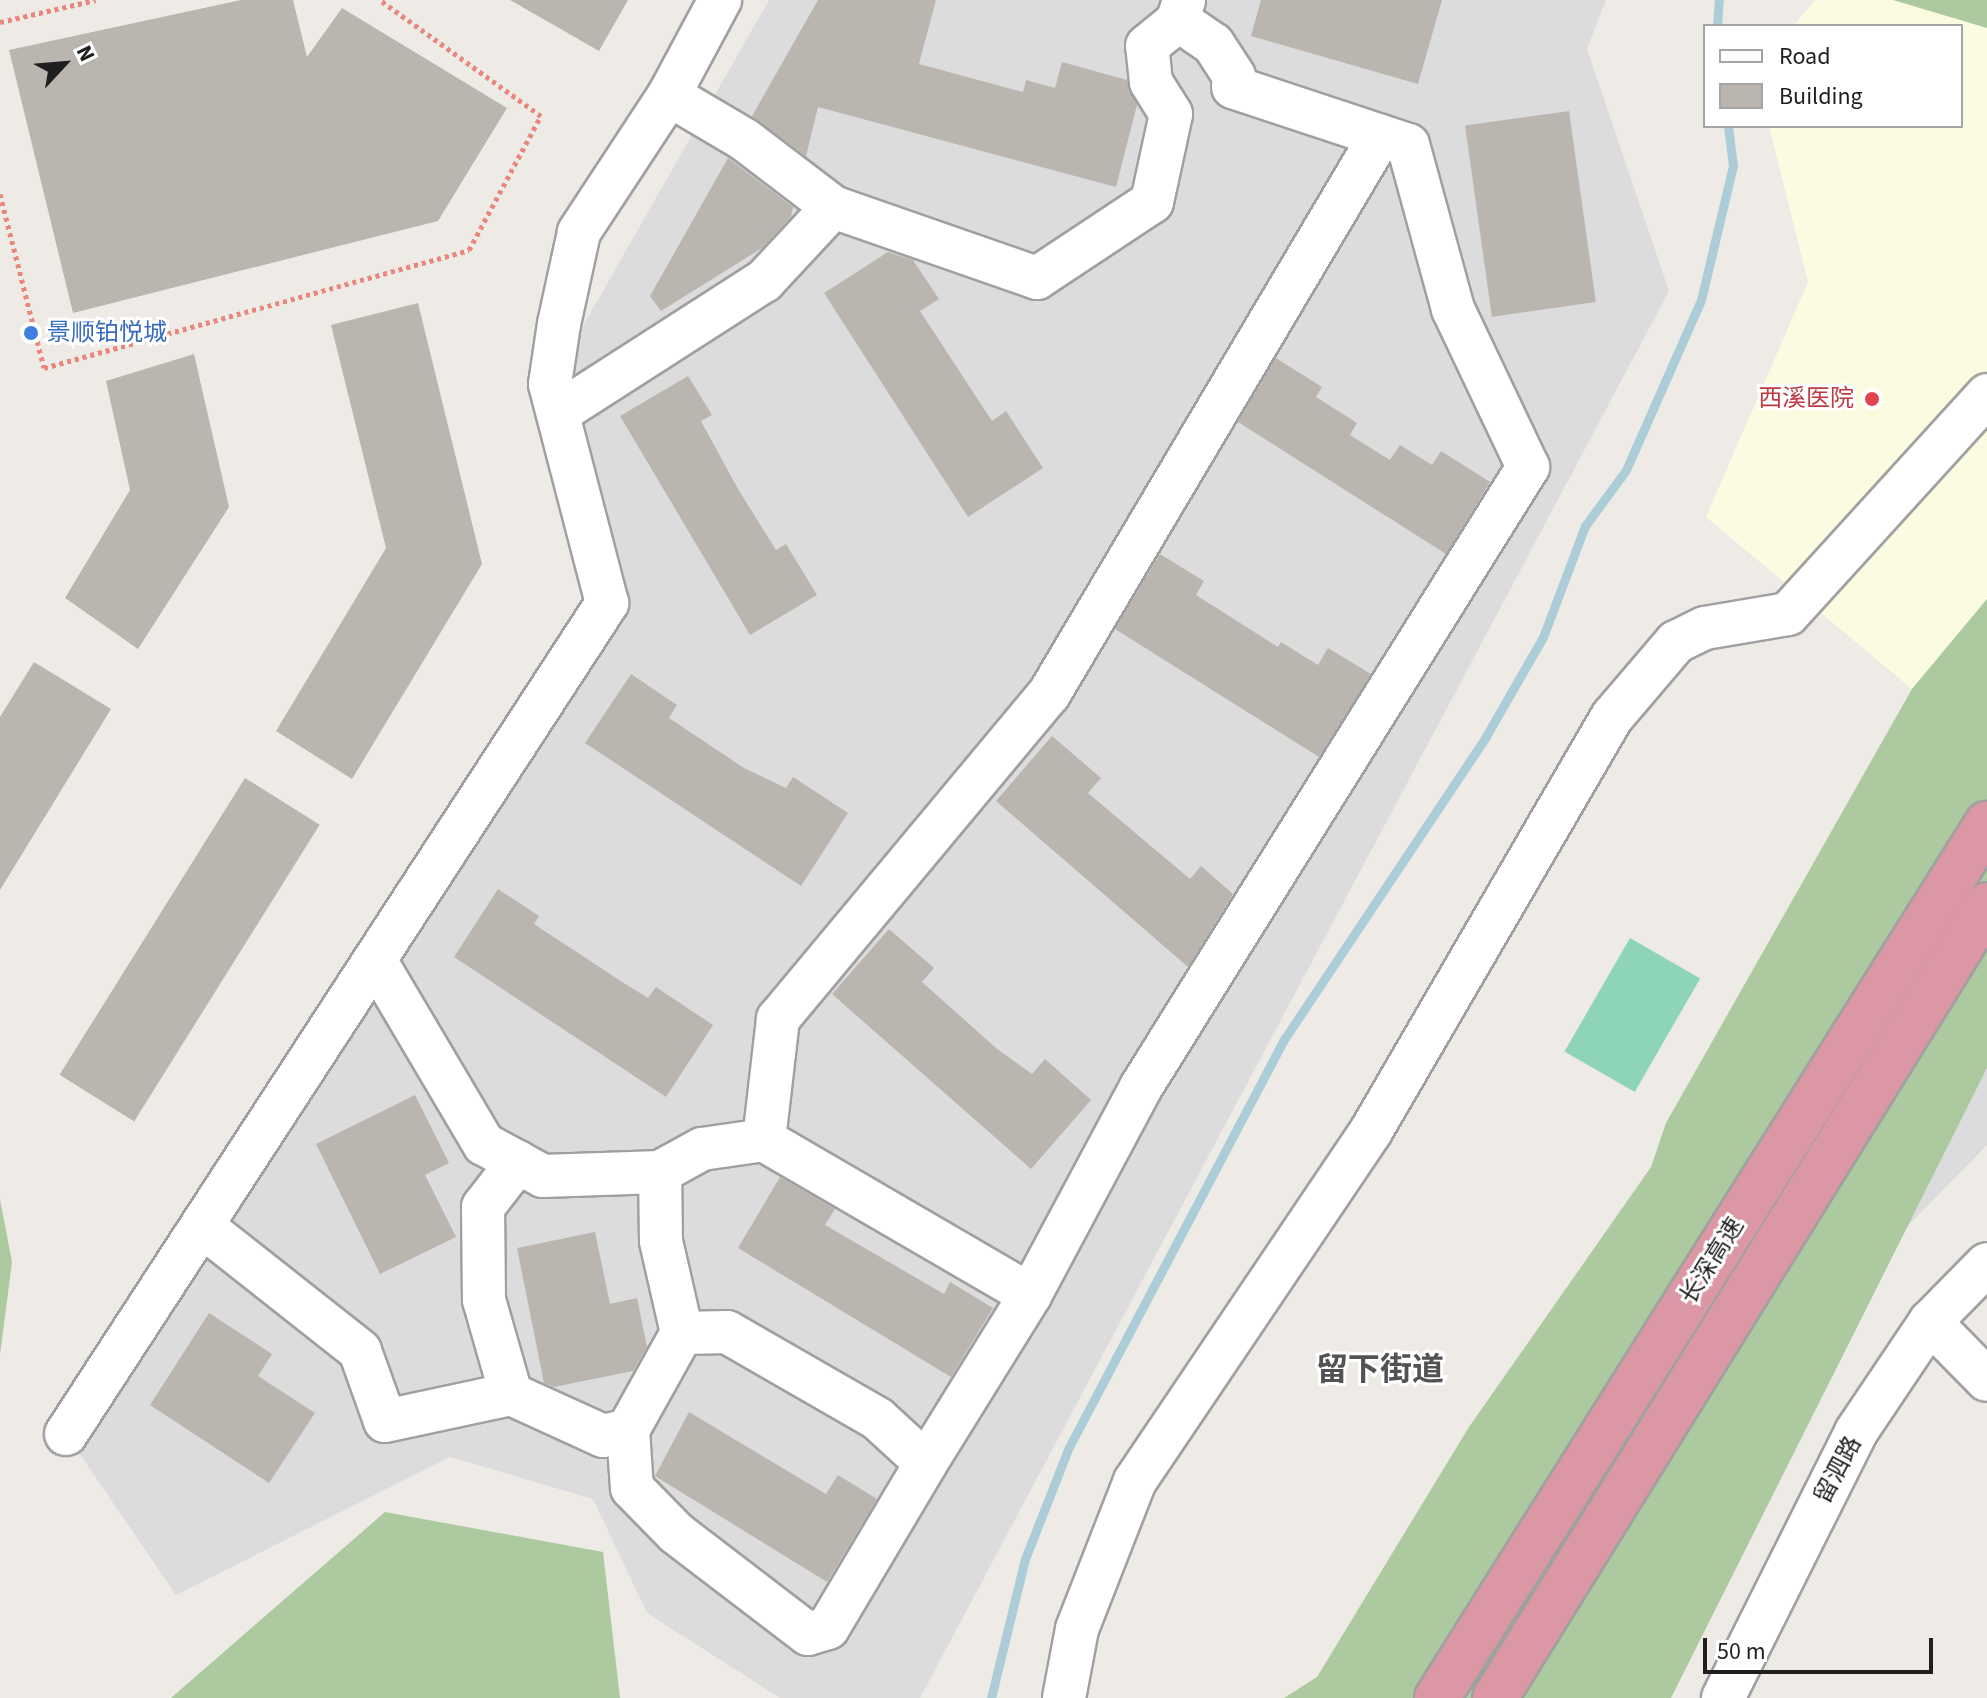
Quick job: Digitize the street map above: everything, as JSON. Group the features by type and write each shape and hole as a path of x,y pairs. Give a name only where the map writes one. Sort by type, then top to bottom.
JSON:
{"highway":[{"name":"长深高速","path":"1437,1698 1987,824"},
{"name":"长深高速","path":"1495,1698 1987,905"}],"street":[{"path":"66,1434 607,603 550,384 579,232 669,95 720,0"},
{"path":"660,1172 661,1241 682,1333 628,1430 632,1488 676,1533 808,1634 828,1628 1030,1295 1141,1087 1528,467 1453,309 1408,145 1233,87 1234,76 1213,44 1181,10 1147,46 1151,82 1171,114 1152,202 1037,278 833,207 745,140 669,95"},
{"path":"764,1140 778,1019 1049,694 1380,136"},
{"path":"558,413 764,281 833,207"},
{"path":"1064,1698 1077,1629 1135,1481 1371,1131 1612,717 1676,642 1705,628 1788,614 1987,395"},
{"path":"375,960 484,1144 543,1176 660,1172 702,1149 764,1140 1030,1295"},
{"path":"511,1394 484,1300 483,1207 518,1162"},
{"path":"202,1226 360,1351 385,1421 511,1394 603,1436 628,1430"},
{"name":"留泗路","path":"1723,1698 1856,1432 1930,1322 1987,1264"},
{"path":"1930,1322 1987,1380"},
{"path":"682,1333 727,1332 878,1419 926,1463"}],"path":[{"path":"0,22 95,0"},
{"path":"0,194 44,368 469,250 541,116 380,0"}],"shaded area":[{"path":"769,0 1606,0 1587,49 1669,291 920,1698 780,1698 647,1613 593,1499 450,1457 176,1595 66,1434 607,603 550,384"},
{"name":"西溪医院","path":"1815,0 1901,0 1987,23 1987,599 1912,689 1706,517 1808,282 1770,128 1963,128 1963,24 1795,24"},
{"path":"1987,1051 1987,1145 1854,1281"}],"green space":[{"path":"1893,0 1987,0 1987,28"},
{"path":"1987,599 1987,1068 1671,1698 1284,1698 1317,1677 1469,1427 1651,1167 1666,1123 1912,689"},
{"path":"1630,938 1700,978 1635,1092 1564,1051"},
{"path":"0,1199 12,1262 0,1355"},
{"path":"385,1512 603,1552 620,1698 171,1698"}],"building":[{"path":"241,0 293,0 307,57 342,8 507,108 438,221 73,313 9,50"},
{"path":"510,0 628,0 599,51"},
{"path":"818,0 936,0 919,64 1023,92 1026,80 1055,88 1062,62 1127,80 1137,105 1116,187 818,107 806,156 752,116"},
{"path":"1261,0 1442,0 1418,84 1251,36"},
{"path":"1569,111 1596,302 1492,317 1465,126"},
{"path":"728,158 793,207 791,217 762,248 661,311 650,296"},
{"path":"888,252 913,260 939,299 920,311 992,421 1006,411 1043,468 968,517 824,293"},
{"path":"418,303 482,564 352,779 276,731 386,548 331,325"},
{"path":"194,354 229,507 138,649 65,598 130,490 106,381"},
{"path":"1276,358 1322,387 1316,397 1357,423 1350,435 1390,460 1400,445 1432,465 1441,451 1490,482 1446,554 1238,422"},
{"path":"688,376 712,415 701,421 738,489 776,550 786,544 817,595 750,635 620,416"},
{"path":"1160,554 1204,581 1196,595 1278,647 1281,642 1318,665 1328,648 1371,674 1319,757 1115,629"},
{"path":"34,662 111,709 0,890 0,717"},
{"path":"631,674 677,705 669,718 744,768 786,788 793,777 848,813 801,886 585,743"},
{"path":"1052,736 1101,778 1088,793 1190,879 1201,866 1233,894 1188,967 996,801"},
{"path":"245,778 320,825 134,1121 60,1075"},
{"path":"498,889 539,916 534,924 619,980 648,998 656,987 713,1025 666,1097 454,957"},
{"path":"889,929 934,968 922,982 996,1048 1032,1074 1045,1059 1091,1100 1031,1169 832,994"},
{"path":"415,1095 449,1163 425,1175 456,1237 380,1274 316,1144"},
{"path":"780,1177 835,1209 825,1225 944,1294 950,1282 993,1308 951,1377 738,1248"},
{"path":"595,1232 610,1304 637,1298 647,1347 633,1371 554,1387 544,1383 517,1248"},
{"path":"209,1313 272,1354 258,1376 315,1413 269,1483 150,1405"},
{"path":"689,1412 826,1494 838,1475 877,1499 827,1582 655,1476"}],"waterway":[{"path":"1717,24 1719,0"},
{"path":"991,1698 1025,1559 1068,1449 1285,1038 1485,738 1543,637 1585,526 1626,470 1701,300 1733,166 1728,128"}],"place":[{"name":"景顺铂悦城","path":"31,333"},
{"name":"西溪医院","path":"1872,399"}],"district":[{"name":"留下街道","path":"1380,1370"}]}
